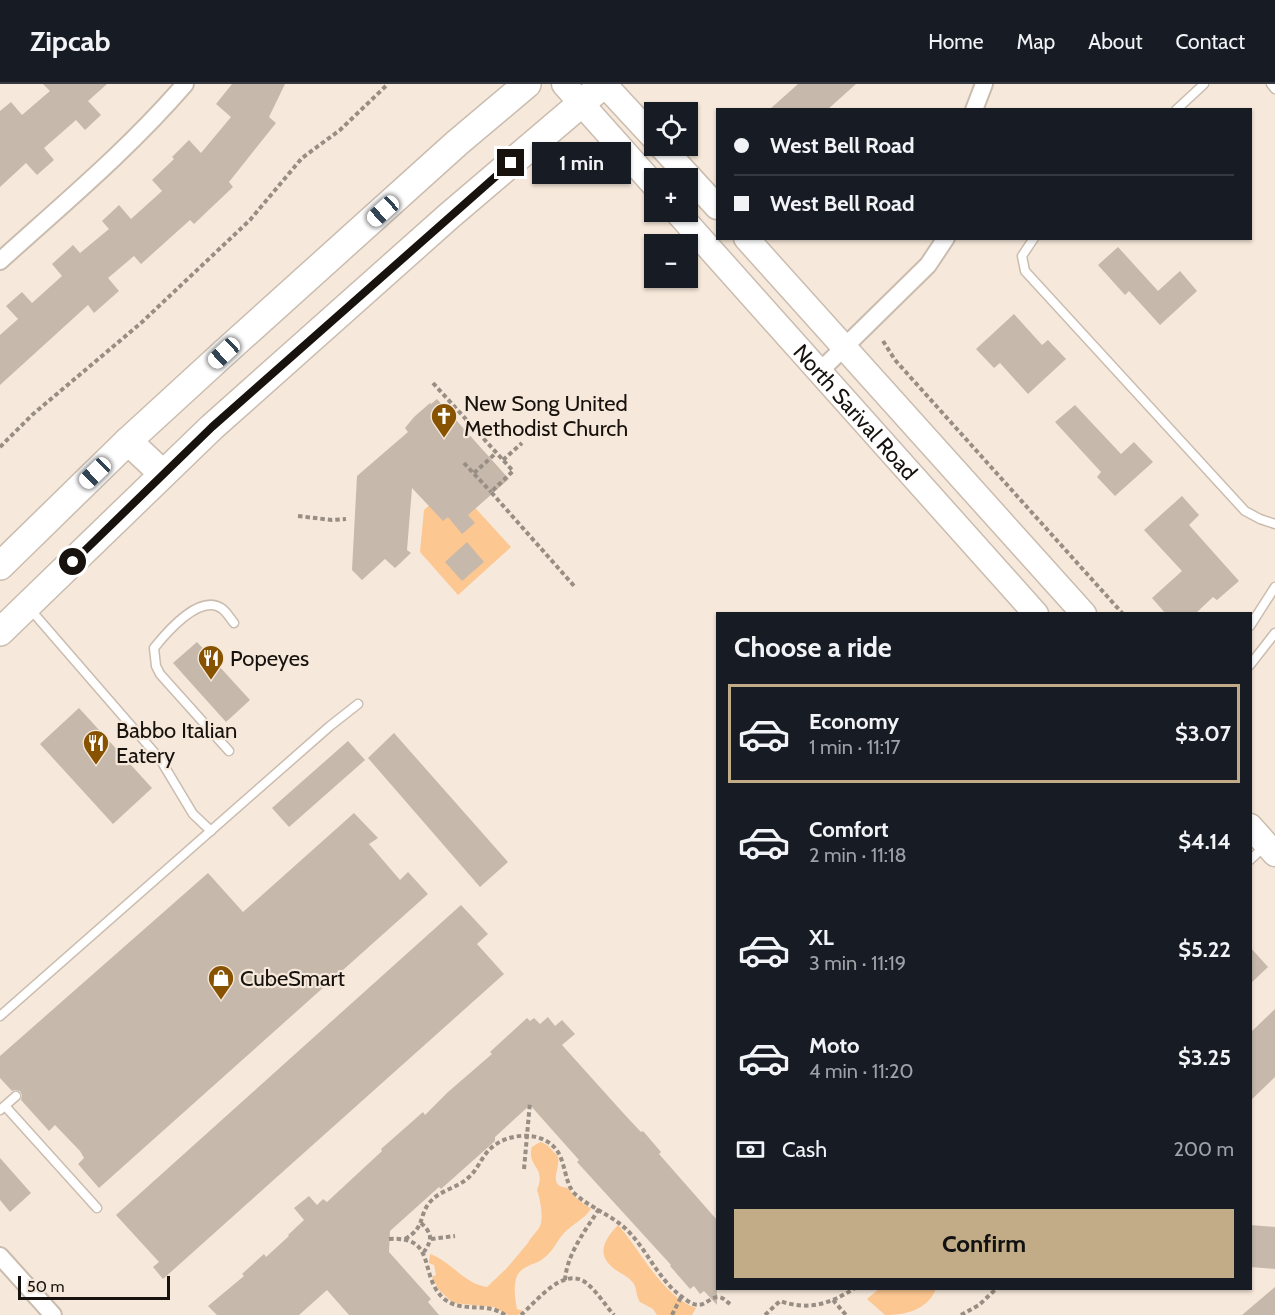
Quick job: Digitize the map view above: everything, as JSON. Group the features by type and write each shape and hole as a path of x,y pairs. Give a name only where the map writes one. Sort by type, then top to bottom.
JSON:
{"main road":[{"path":"0,566 128,441 457,143 527,84"},
{"path":"0,632 163,474 573,93 604,84 644,127"},
{"path":"573,93 644,175"},
{"path":"670,156 716,206"},
{"name":"North Sarival Road","path":"686,222 1034,612"},
{"name":"North Sarival Road","path":"748,240 1082,612"},
{"path":"128,441 163,474"},
{"path":"1252,830 1264,853"}],"street":[{"path":"0,261 161,112 185,84"},
{"path":"975,108 984,84"},
{"path":"819,372 928,265 945,240"},
{"path":"0,1256 53,1315"}],"lane":[{"path":"1178,108 1204,84"},
{"path":"1271,84 1275,88"},
{"path":"1033,240 1022,256 1025,271 1245,511 1275,524"},
{"path":"1252,623 1275,586"},
{"path":"229,751 160,674 156,666 154,648 164,636 198,608 206,605 220,607 234,622"},
{"path":"28,606 160,759 193,814 211,831"},
{"path":"1252,662 1275,633"},
{"path":"0,1016 330,726 358,704"},
{"path":"16,1096 2,1108 97,1208"}],"path":[{"path":"0,447 32,415 150,315 250,220 302,158 340,130 388,84"},
{"path":"884,341 895,360 1120,612"},
{"path":"433,382 513,471 491,492"},
{"path":"503,460 522,443"},
{"path":"474,473 496,453"},
{"path":"464,463 575,587"},
{"path":"298,516 332,520 346,519"},
{"path":"524,1169 530,1102"},
{"path":"405,1239 414,1233 421,1223 430,1202 471,1176 492,1147 509,1139 526,1136 543,1139 558,1152 570,1187 577,1196 628,1231 659,1273 681,1297 690,1303 703,1305 716,1297 722,1297 730,1304"},
{"path":"565,1280 568,1264 575,1248 599,1209"},
{"path":"421,1223 430,1232 431,1239 424,1252"},
{"path":"431,1239 455,1236"},
{"path":"389,1239 405,1239 424,1252 433,1285 448,1301 460,1306 497,1310 505,1315"},
{"path":"521,1315 559,1282 572,1278 582,1281 614,1315"},
{"path":"765,1315 780,1301 808,1307 832,1300 851,1290"},
{"path":"961,1315 979,1305 996,1290"},
{"path":"672,1315 681,1297"},
{"path":"832,1300 846,1315"}],"shaded area":[{"path":"449,488 457,488 511,547 458,595 420,552 424,510"},
{"path":"540,1142 547,1145 558,1157 556,1180 558,1184 568,1188 575,1197 591,1209 564,1233 547,1255 519,1272 515,1284 515,1297 517,1309 523,1311 518,1315 508,1315 494,1307 453,1303 439,1290 432,1277 436,1275 434,1265 429,1263 430,1254 438,1257 471,1282 487,1287 506,1269 541,1223 541,1206 537,1190 540,1176 531,1154 532,1147"},
{"path":"618,1225 663,1284 684,1302 696,1308 692,1315 657,1315 653,1309 640,1302 632,1282 606,1261 605,1243"},
{"path":"878,1290 935,1290 927,1302 915,1310 901,1314 885,1315 867,1299"}],"building":[{"path":"43,84 107,84 88,101 101,115 85,130 76,120 44,148 54,160 37,175 26,163 0,187 0,111 11,102 22,115 50,91"},
{"path":"232,84 285,84 269,117 276,123 229,182 233,187 194,224 190,220 141,264 134,256 108,278 119,291 94,313 88,305 0,385 0,335 18,319 6,306 22,292 32,303 62,276 52,264 73,245 80,253 109,229 102,221 119,205 131,219 162,191 152,180 174,159 172,157 189,140 201,153 231,117 216,104"},
{"path":"798,84 856,84 829,108 771,108"},
{"path":"1118,247 1158,291 1180,271 1197,291 1160,325 1129,291 1125,295 1098,265"},
{"path":"1014,314 1042,345 1048,340 1066,359 1028,394 1000,363 994,368 976,349"},
{"path":"437,399 509,479 468,515 475,523 462,534 448,517 443,521 412,488 407,550 411,553 395,568 385,559 362,580 352,570 357,476 408,432 405,428 414,417"},
{"path":"1075,405 1121,454 1134,442 1153,462 1115,496 1097,477 1101,472 1055,422"},
{"path":"1182,496 1199,515 1189,525 1239,581 1217,600 1213,597 1197,612 1164,612 1152,598 1182,571 1144,530"},
{"path":"467,542 484,562 462,581 445,562"},
{"name":"Popeyes","path":"197,642 250,700 226,722 173,663"},
{"name":"Babbo Italian Eatery","path":"79,708 152,788 113,824 40,744"},
{"path":"394,733 508,862 480,887 368,758"},
{"path":"348,741 365,760 289,827 272,808"},
{"path":"354,813 378,838 369,844 400,880 408,872 428,894 99,1188 78,1164 84,1158 80,1151 55,1125 49,1131 21,1100 20,1091 12,1091 0,1078 0,1056 208,873 243,912"},
{"path":"461,905 488,934 477,944 504,974 163,1279 153,1267 159,1262 116,1215"},
{"path":"1252,949 1268,967 1252,982"},
{"path":"1275,1009 1275,1077 1252,1099 1252,1031"},
{"path":"548,1017 555,1026 562,1020 575,1034 562,1045 641,1132 643,1131 661,1152 659,1154 716,1219 717,1305 704,1291 700,1294 694,1286 690,1289 577,1162 579,1160 530,1105 495,1137 495,1141 390,1231 389,1252 431,1299 428,1302 439,1315 349,1315 327,1290 299,1315 217,1315 208,1306 244,1276 242,1274 264,1254 266,1257 304,1220 294,1208 309,1196 317,1205 323,1199 327,1202 382,1151 381,1149 423,1112 425,1115 492,1054 490,1052 527,1018 530,1021 534,1018 540,1024"},
{"path":"0,1158 31,1193 10,1212 0,1200"},
{"path":"1252,1225 1275,1227 1275,1269 1252,1267"},
{"path":"1275,1287 1275,1315 1242,1315"}],"place":[{"name":"New Song United Methodist Church","path":"444,439"},
{"name":"Popeyes","path":"211,681"},
{"name":"Babbo Italian Eatery","path":"96,766"},
{"name":"CubeSmart","path":"221,1001"}],"route":[{"path":"73,562 212,427 511,163"}]}
